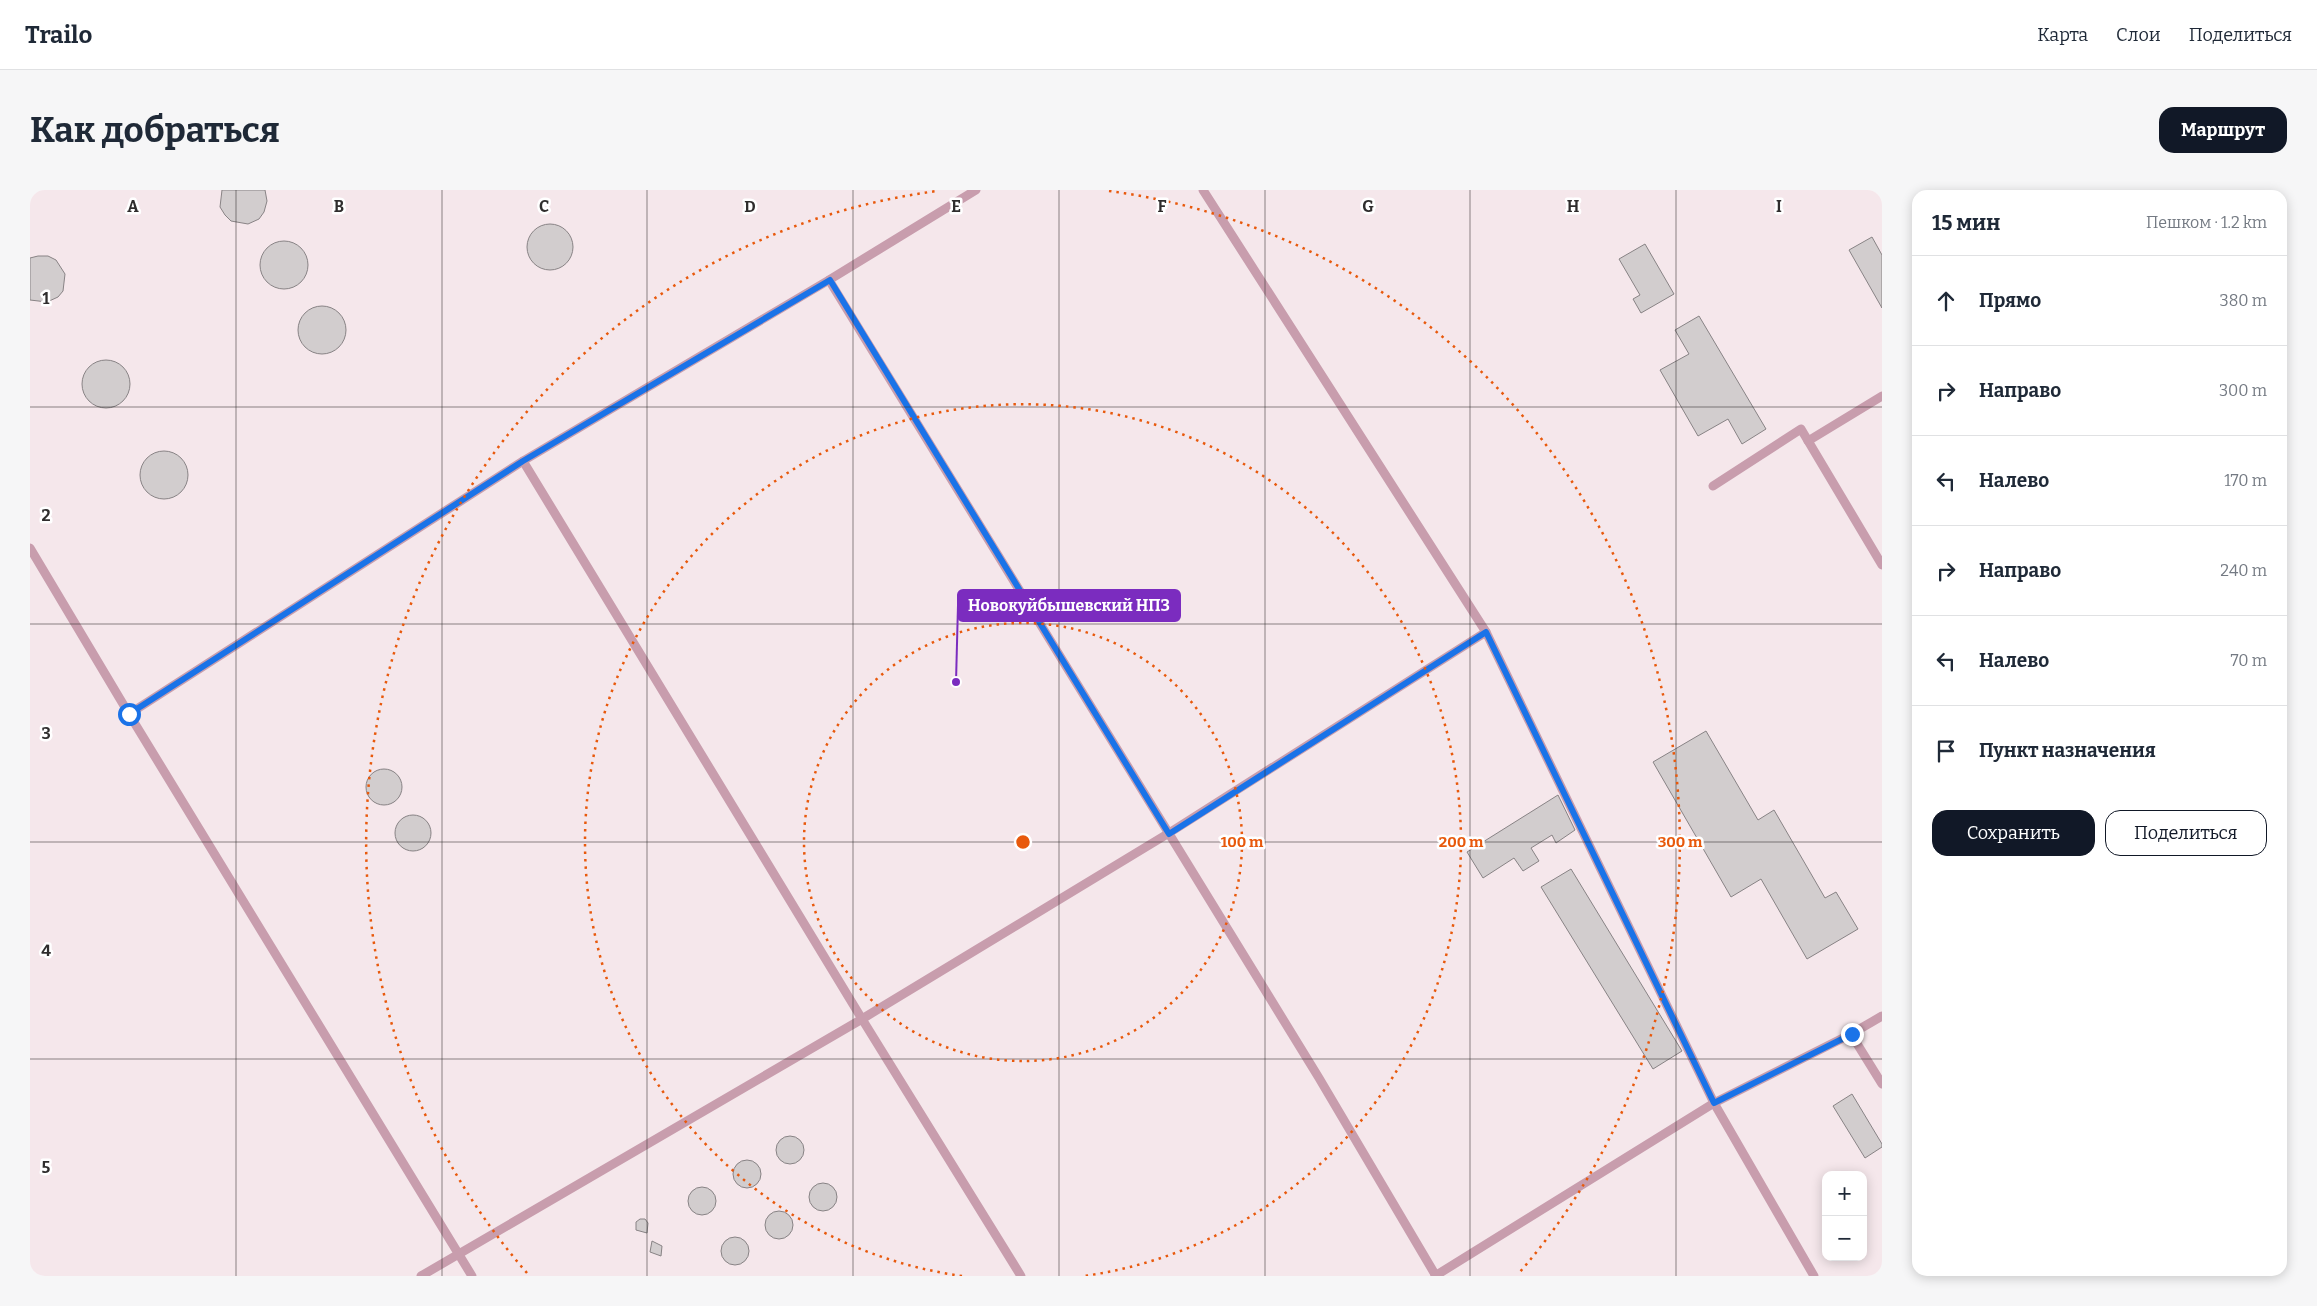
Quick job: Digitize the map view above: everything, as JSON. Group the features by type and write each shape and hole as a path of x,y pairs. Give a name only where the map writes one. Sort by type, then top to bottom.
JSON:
{"lane":[{"path":"129,714 523,461 830,280 976,190"},
{"path":"1203,190 1486,632 1714,1103 1814,1276"},
{"path":"830,280 1320,1078 1436,1276 1714,1103 1852,1034 1882,1016"},
{"path":"1808,440 1882,396"},
{"path":"1713,486 1802,429 1882,565"},
{"path":"523,461 862,1019 1021,1276"},
{"path":"30,548 129,714 472,1276"},
{"path":"421,1276 862,1019 1169,834 1486,632"},
{"path":"1852,1034 1882,1084"}],"shaded area":[{"path":"30,190 1882,190 1882,1276 30,1276"}],"building":[{"path":"222,190 265,190 267,201 264,212 259,219 248,224 231,221 220,207"},
{"path":"550,224 563,228 569,234 573,247 569,260 563,266 550,270 537,266 531,260 527,247 531,234 537,228"},
{"path":"1872,237 1882,255 1882,308 1849,250"},
{"path":"284,241 293,243 301,248 306,256 308,265 306,274 301,282 293,287 284,289 275,287 267,282 262,274 260,265 262,256 267,248 275,243"},
{"path":"1645,244 1674,294 1641,313 1633,299 1640,295 1619,259"},
{"path":"48,256 56,260 65,274 63,291 58,297 47,302 30,300 30,258"},
{"path":"322,306 331,308 339,313 344,321 346,330 344,339 339,347 331,352 322,354 313,352 305,347 300,339 298,330 300,321 305,313 313,308"},
{"path":"1699,316 1766,429 1742,444 1728,419 1698,436 1660,370 1689,354 1675,330"},
{"path":"106,360 115,362 123,367 128,375 130,384 128,393 123,401 115,406 106,408 97,406 89,401 84,393 82,384 84,375 89,367 97,362"},
{"path":"164,451 173,453 181,458 186,466 188,475 186,484 181,492 173,497 164,499 155,497 147,492 142,484 140,475 142,466 147,458 155,453"},
{"path":"1706,731 1758,820 1774,810 1825,898 1836,892 1858,929 1807,959 1761,879 1731,897 1653,762"},
{"path":"384,769 391,770 397,774 401,780 401,794 397,800 391,804 384,805 377,804 371,800 367,794 366,787 367,780 371,774 377,770"},
{"path":"1558,795 1575,830 1556,843 1552,835 1531,848 1539,861 1523,871 1514,858 1483,878 1467,852"},
{"path":"413,815 420,816 426,820 430,826 430,840 426,846 420,850 413,851 406,850 400,846 396,840 395,833 396,826 400,820 406,816"},
{"path":"1571,869 1682,1051 1653,1069 1541,887"},
{"path":"1852,1094 1882,1144 1882,1147 1865,1158 1833,1106"},
{"path":"790,1136 800,1140 804,1150 800,1160 790,1164 780,1160 776,1150 780,1140"},
{"path":"747,1160 757,1164 761,1174 757,1184 747,1188 737,1184 733,1174 737,1164"},
{"path":"823,1183 833,1187 837,1197 833,1207 823,1211 813,1207 809,1197 813,1187"},
{"path":"702,1187 712,1191 716,1201 712,1211 702,1215 692,1211 688,1201 692,1191"},
{"path":"779,1211 789,1215 793,1225 789,1235 779,1239 769,1235 765,1225 769,1215"},
{"path":"640,1219 645,1219 648,1223 647,1233 636,1230 636,1222"},
{"path":"735,1237 745,1241 749,1251 745,1261 735,1265 725,1261 721,1251 725,1241"},
{"path":"652,1241 662,1246 661,1256 650,1252"}],"place":[{"name":"Новокуйбышевский НПЗ","path":"956,682"}],"route":[{"path":"129,714 523,461 830,280 1169,834 1486,632 1714,1103 1852,1034"}]}
